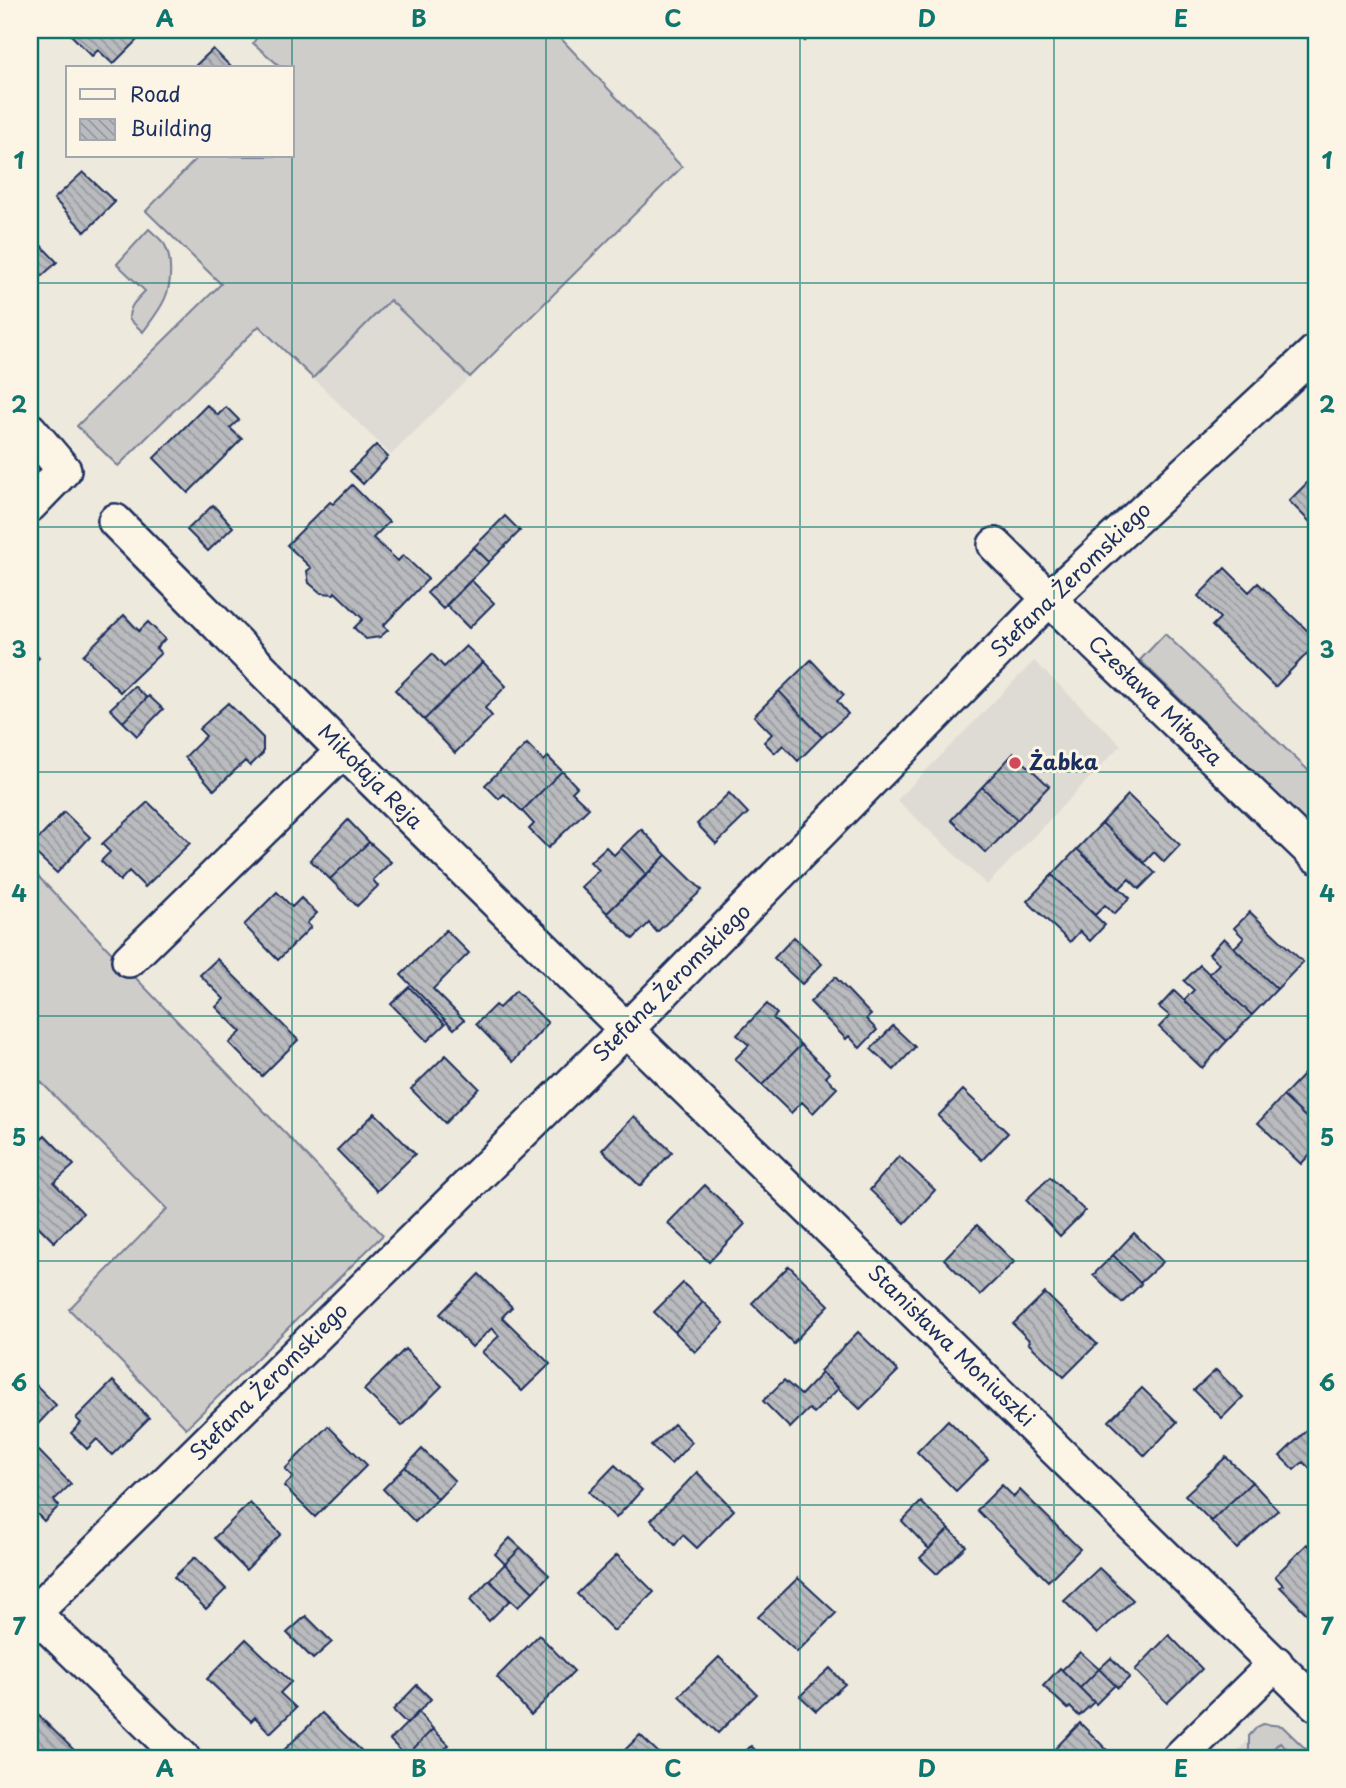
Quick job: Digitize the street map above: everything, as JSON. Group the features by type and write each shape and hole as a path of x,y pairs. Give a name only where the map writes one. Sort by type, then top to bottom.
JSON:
{"street":[{"name":"Stefana Żeromskiego","path":"31,1613 626,1030 1049,599 1312,363"},
{"path":"30,430 64,470 30,505"},
{"name":"Mikołaja Reja","path":"114,521 626,1030"},
{"name":"Czesława Miłosza","path":"995,545 1316,856"},
{"path":"129,960 343,751"},
{"name":"Stanisława Moniuszki","path":"626,1030 1316,1704"},
{"path":"31,1613 183,1758"},
{"path":"1179,1758 1276,1663"}],"shaded area":[{"path":"262,30 553,30 682,167 470,377 390,300 313,378 259,326 118,466 77,426 221,284 146,211 197,158 294,158 294,66 280,66 253,43"},
{"path":"149,229 165,245 170,277 167,295 143,332 129,319 129,314 136,300 145,291 117,264"},
{"path":"390,299 470,377 391,455 313,378"},
{"path":"1165,634 1309,771 1316,765 1316,832 1140,660"},
{"path":"1034,661 1121,745 987,885 897,800"},
{"path":"30,868 383,1235 186,1428 69,1309 167,1209 30,1071"},
{"path":"1263,1724 1282,1726 1315,1758 1296,1758 1280,1742 1264,1758 1242,1758 1249,1751 1249,1736"},
{"path":"1258,1731 1290,1733 1316,1758 1230,1758"}],"building":[{"path":"147,30 113,64 98,50 92,56 67,31"},
{"path":"793,30 816,30 805,41"},
{"path":"213,49 230,66 195,66"},
{"path":"83,172 115,202 85,232 54,199"},
{"path":"30,234 57,262 30,287"},
{"path":"207,405 218,415 226,407 239,420 230,428 242,439 188,493 154,458"},
{"path":"376,445 388,457 363,484 350,471"},
{"path":"1316,474 1316,528 1289,501"},
{"path":"352,485 389,522 373,538 398,561 403,555 428,579 383,626 388,630 380,637 366,639 354,628 363,619 335,592 321,593 309,583 307,571 311,568 287,545 330,502 333,504"},
{"path":"213,505 233,527 208,551 187,530"},
{"path":"505,516 520,531 489,562 474,547"},
{"path":"474,547 489,562 443,609 427,593"},
{"path":"1225,568 1249,592 1258,583 1316,639 1316,644 1275,687 1212,626 1220,618 1198,596"},
{"path":"471,580 494,603 469,628 446,605"},
{"path":"124,615 139,631 148,622 165,639 156,648 161,653 120,692 83,655"},
{"path":"466,646 483,662 424,720 395,690 432,654 444,667"},
{"path":"30,648 39,658 30,667"},
{"path":"811,660 844,695 837,701 848,714 822,737 779,691"},
{"path":"483,662 506,686 485,708 492,716 455,753 424,720"},
{"path":"134,686 147,698 123,722 110,709"},
{"path":"779,691 822,737 798,761 783,745 775,753 764,742 772,734 754,716"},
{"path":"149,696 163,709 137,736 123,722"},
{"path":"228,703 263,738 263,753 250,766 245,761 214,790 185,757 206,736 199,729"},
{"path":"527,744 544,761 548,757 562,771 522,811 504,794 499,799 485,785"},
{"path":"1014,753 1049,786 1017,820 982,787"},
{"path":"562,771 577,787 572,792 589,808 548,848 529,829 534,824 522,811"},
{"path":"982,787 1017,820 986,853 951,820"},
{"path":"729,793 748,813 716,844 697,824"},
{"path":"1128,795 1180,845 1164,862 1154,852 1144,863 1102,823"},
{"path":"148,802 190,843 145,887 129,871 120,881 101,861 110,852 102,844"},
{"path":"64,812 90,837 57,873 30,848"},
{"path":"348,820 369,842 330,879 310,860"},
{"path":"1102,823 1155,873 1139,889 1129,879 1119,889 1077,849"},
{"path":"641,829 666,855 647,875 621,848"},
{"path":"369,842 391,862 373,880 378,886 357,906 330,879"},
{"path":"606,847 614,855 621,848 647,875 607,913 581,887 599,870 590,862"},
{"path":"1077,849 1130,898 1114,914 1105,905 1095,915 1052,875"},
{"path":"666,855 702,890 657,932 649,923 633,939 607,913"},
{"path":"1052,875 1105,925 1090,941 1080,931 1070,942 1027,901"},
{"path":"277,892 292,907 301,898 317,913 307,923 311,927 278,960 244,925"},
{"path":"1250,912 1303,962 1277,989 1234,948 1244,938 1234,928"},
{"path":"446,930 469,953 433,989 464,1020 454,1029 401,975"},
{"path":"794,937 822,964 802,984 774,958"},
{"path":"1224,938 1277,989 1252,1015 1209,974 1219,964 1209,954"},
{"path":"217,959 298,1040 262,1076 229,1043 241,1032 216,1007 224,999 200,975"},
{"path":"1200,965 1252,1015 1227,1041 1184,1000 1194,990 1184,981"},
{"path":"835,977 871,1015 866,1019 877,1030 860,1048 849,1036 846,1039 810,1002"},
{"path":"409,987 445,1024 427,1041 391,1004"},
{"path":"516,991 548,1023 513,1062 476,1024 495,1005 499,1008"},
{"path":"1174,991 1227,1041 1202,1068 1159,1027 1170,1016 1159,1007"},
{"path":"767,1004 777,1014 773,1018 801,1045 762,1085 735,1059 749,1045 737,1035"},
{"path":"893,1026 915,1047 894,1070 871,1049"},
{"path":"801,1045 830,1073 826,1077 837,1088 813,1113 802,1102 791,1113 762,1085"},
{"path":"446,1055 479,1088 445,1123 411,1089"},
{"path":"1316,1061 1316,1078 1308,1070"},
{"path":"1308,1070 1316,1078 1316,1127 1283,1096"},
{"path":"963,1090 1008,1133 982,1160 938,1116"},
{"path":"1283,1096 1316,1127 1316,1158 1311,1153 1301,1164 1258,1123"},
{"path":"375,1113 415,1154 377,1191 337,1150"},
{"path":"634,1116 672,1152 640,1186 602,1150"},
{"path":"45,1135 74,1165 54,1183 83,1213 54,1242 30,1218 30,1149"},
{"path":"899,1156 935,1190 905,1223 870,1190"},
{"path":"1050,1177 1085,1211 1060,1236 1026,1200"},
{"path":"705,1185 745,1224 709,1262 668,1223"},
{"path":"977,1225 1014,1262 980,1295 944,1259"},
{"path":"1134,1233 1163,1262 1140,1283 1113,1255"},
{"path":"1113,1255 1141,1284 1122,1303 1093,1275"},
{"path":"789,1266 829,1305 793,1343 752,1303"},
{"path":"479,1274 512,1307 502,1317 550,1364 522,1391 482,1352 499,1336 492,1328 472,1347 440,1314"},
{"path":"683,1283 703,1302 675,1332 654,1312"},
{"path":"1045,1293 1097,1344 1064,1377 1028,1343 1030,1341 1013,1324"},
{"path":"703,1302 724,1323 695,1352 675,1332"},
{"path":"858,1332 898,1371 860,1409 820,1371"},
{"path":"405,1349 442,1386 402,1426 364,1390"},
{"path":"1216,1370 1243,1397 1222,1418 1194,1390"},
{"path":"822,1373 839,1388 814,1413 809,1409 790,1428 763,1401 784,1380 801,1395"},
{"path":"30,1379 56,1405 38,1424 30,1416"},
{"path":"113,1381 149,1418 112,1455 97,1439 87,1449 71,1433 81,1423 76,1418"},
{"path":"1142,1388 1177,1422 1145,1456 1109,1421"},
{"path":"948,1420 988,1459 956,1491 917,1452"},
{"path":"674,1424 692,1442 671,1464 651,1446"},
{"path":"328,1426 367,1465 315,1517 284,1486 293,1477 285,1469"},
{"path":"1310,1427 1316,1433 1316,1475 1303,1462 1294,1470 1280,1456"},
{"path":"37,1449 71,1484 54,1500 59,1506 44,1521 35,1512 30,1518 30,1456"},
{"path":"422,1449 455,1481 438,1499 405,1467"},
{"path":"1226,1457 1252,1482 1211,1521 1185,1495"},
{"path":"615,1465 642,1490 616,1518 589,1492"},
{"path":"405,1467 438,1499 415,1522 383,1489"},
{"path":"697,1472 734,1510 697,1548 683,1535 675,1545 651,1520"},
{"path":"1252,1482 1278,1510 1237,1549 1211,1521"},
{"path":"1002,1485 1014,1497 1020,1490 1080,1549 1048,1581 977,1510"},
{"path":"921,1502 949,1529 929,1549 902,1521"},
{"path":"250,1503 281,1534 246,1570 214,1538"},
{"path":"949,1529 966,1546 937,1574 920,1558"},
{"path":"510,1538 521,1548 505,1564 495,1554"},
{"path":"1307,1544 1316,1552 1316,1605 1307,1614 1280,1587 1283,1585 1275,1576"},
{"path":"521,1548 549,1575 533,1592 505,1564"},
{"path":"617,1555 654,1592 614,1631 577,1594"},
{"path":"195,1557 226,1589 206,1609 174,1577"},
{"path":"505,1564 533,1592 518,1607 489,1580"},
{"path":"1099,1568 1133,1600 1097,1634 1064,1601"},
{"path":"798,1578 836,1613 797,1652 758,1617"},
{"path":"489,1580 510,1600 489,1621 470,1600"},
{"path":"1316,1605 1316,1624 1307,1614"},
{"path":"306,1616 332,1642 313,1659 287,1633"},
{"path":"539,1635 574,1671 531,1715 497,1677"},
{"path":"1169,1635 1202,1669 1167,1703 1135,1670"},
{"path":"246,1639 291,1682 280,1693 296,1708 270,1733 255,1717 251,1721 207,1679"},
{"path":"1080,1652 1099,1669 1080,1688 1062,1670"},
{"path":"719,1657 757,1694 718,1733 679,1696"},
{"path":"1111,1658 1130,1677 1118,1688 1099,1669"},
{"path":"830,1668 845,1684 816,1711 800,1696"},
{"path":"1060,1668 1094,1702 1079,1716 1043,1686"},
{"path":"1099,1669 1115,1685 1096,1704 1080,1688"},
{"path":"417,1685 431,1699 407,1724 393,1710"},
{"path":"418,1712 433,1729 406,1756 390,1740"},
{"path":"36,1713 76,1752 70,1758 30,1758 30,1719"},
{"path":"322,1713 369,1758 288,1758 282,1752"},
{"path":"1080,1723 1113,1756 1046,1758"},
{"path":"433,1729 449,1745 436,1758 408,1758 406,1756"},
{"path":"640,1735 664,1758 617,1758"},
{"path":"751,1746 764,1758 739,1758"}],"place":[{"name":"Żabka","path":"1015,763"}]}
